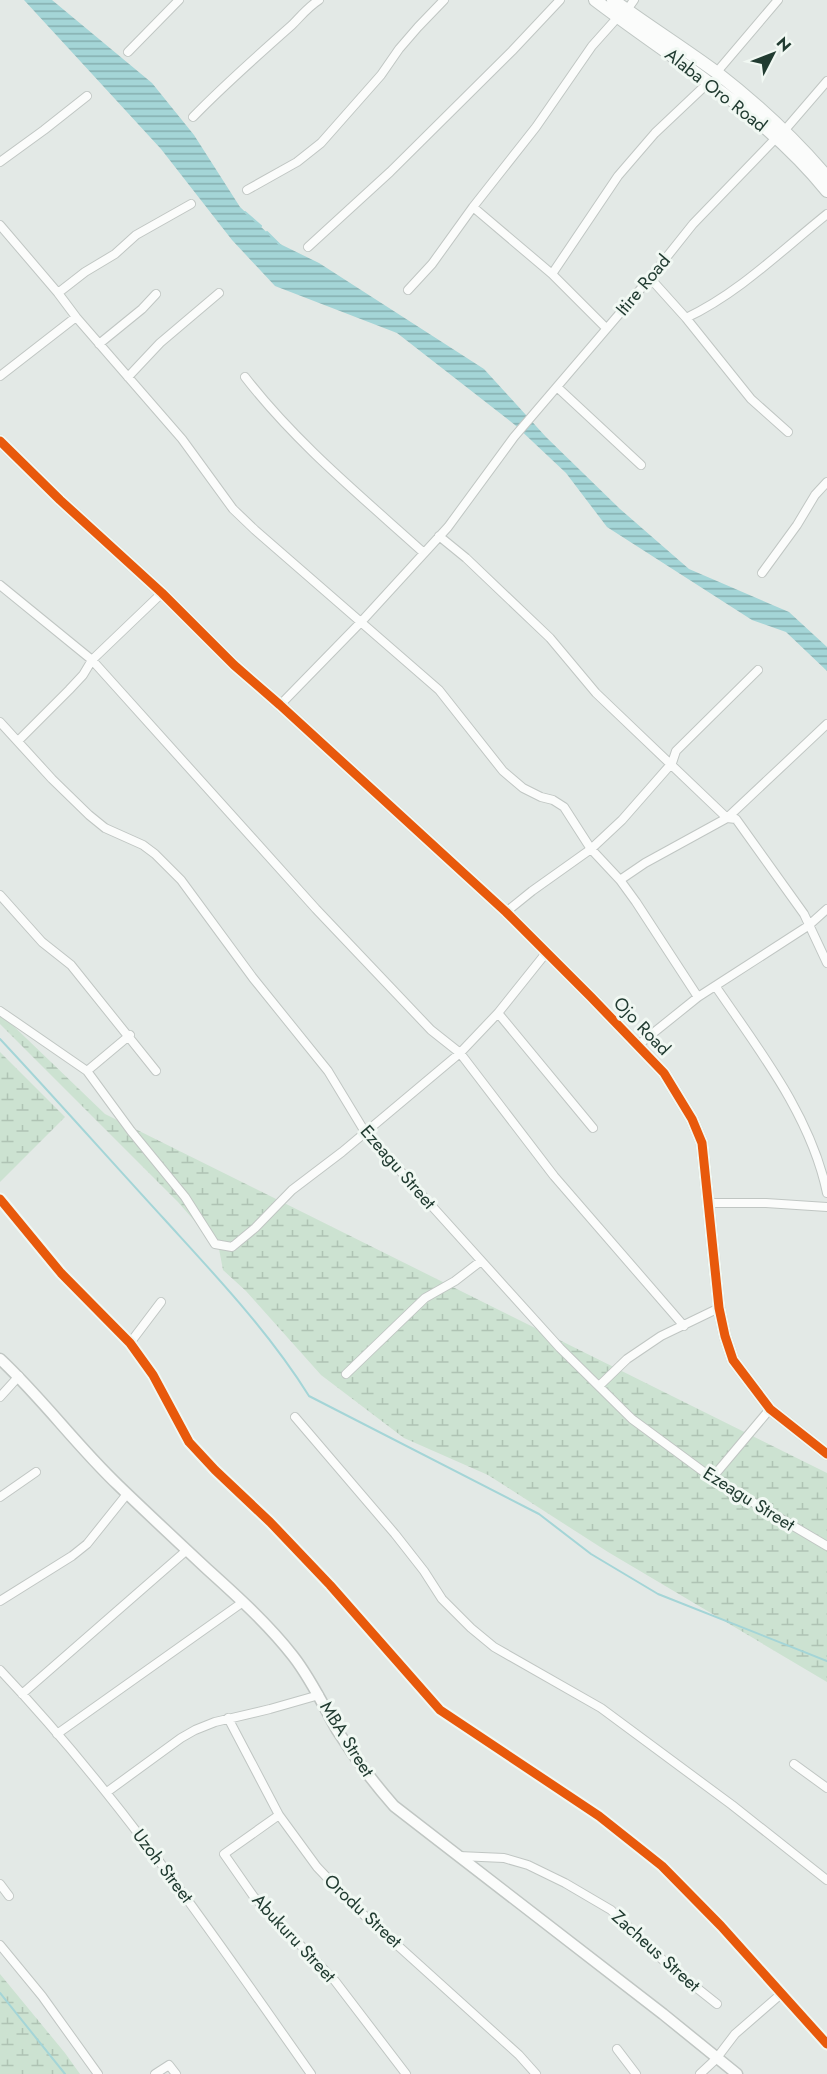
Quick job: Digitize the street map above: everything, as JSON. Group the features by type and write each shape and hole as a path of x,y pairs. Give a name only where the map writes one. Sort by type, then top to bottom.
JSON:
{"main road":[{"name":"Alaba Oro Road","path":"595,0 626,9"},
{"name":"Alaba Oro Road","path":"613,0 713,78 739,105 780,134 827,177"},
{"name":"Alaba Oro Road","path":"780,134 827,191"}],"street":[{"path":"128,52 179,0"},
{"path":"193,117 305,10 319,0"},
{"path":"247,190 297,162 321,143 381,75 399,49 444,0"},
{"path":"308,247 402,160 560,0"},
{"path":"552,274 618,176 655,133 713,78 778,0"},
{"path":"408,290 432,264 473,207 536,127 592,46 626,9"},
{"name":"Itire Road","path":"280,705 362,622 439,536 514,437 700,216 780,134 827,81"},
{"path":"0,162 87,96"},
{"path":"58,293 85,272 115,254 136,235 191,204"},
{"path":"473,207 552,274 606,328"},
{"path":"686,318 704,309 770,263 804,231 827,214"},
{"path":"0,225 182,439 233,508 274,548 439,690 504,771 524,788 564,807 591,849 620,880 636,902 698,998"},
{"path":"650,278 686,318 751,399 788,432"},
{"path":"128,376 160,343 219,293"},
{"path":"99,344 135,315 156,294"},
{"path":"0,376 76,317"},
{"path":"245,377 269,409 424,553"},
{"path":"557,387 641,465"},
{"name":"Ojo Road","path":"0,441 74,514 162,593 234,665 506,912 664,1073 692,1119 702,1143 719,1308 733,1360 770,1409 827,1454"},
{"path":"762,573 797,525 815,495 827,482"},
{"path":"439,536 466,558 550,639 596,693 630,727 727,818 736,819 798,906 827,963"},
{"path":"0,585 92,660 316,909 431,1030 460,1053 533,1151 684,1326"},
{"path":"18,741 83,675 92,660 162,593"},
{"path":"506,912 591,849 622,820 672,764 676,751 758,670"},
{"name":"Ezeagu Street","path":"0,722 52,779 89,815 105,828 143,845 181,880 253,978 328,1071 365,1132 560,1348 632,1419 712,1478 827,1546"},
{"path":"620,880 645,863 727,818 827,724"},
{"path":"0,895 42,942 72,965 130,1035 156,1071"},
{"path":"637,1046 698,998 808,926 827,909"},
{"path":"0,1011 87,1071 131,1131 185,1197 215,1244 232,1247 255,1228 292,1190 460,1053 498,1013 546,953"},
{"path":"717,987 773,1071 796,1113 815,1152 827,1192"},
{"path":"498,1013 593,1128"},
{"path":"87,1071 130,1035"},
{"path":"0,1199 61,1273 130,1343 153,1375 189,1442 330,1585 440,1710 600,1816 662,1866 721,1926 827,2044"},
{"path":"709,1203 766,1203 827,1207"},
{"path":"346,1374 425,1298 455,1281 481,1261"},
{"path":"130,1343 161,1302"},
{"path":"599,1386 627,1359 662,1336 719,1308"},
{"name":"MBA Street","path":"0,1359 19,1376 100,1468 243,1602 293,1656 319,1695 338,1731 367,1774 394,1806 663,2013 737,2074"},
{"path":"0,1396 19,1376"},
{"path":"712,1478 770,1409"},
{"path":"295,1417 395,1534 424,1571 442,1599 471,1628 494,1647 601,1708 732,1805 827,1880"},
{"path":"0,1497 36,1472"},
{"path":"0,1601 72,1556 87,1544 127,1494"},
{"path":"22,1694 187,1550"},
{"path":"57,1734 243,1602"},
{"name":"Uzoh Street","path":"0,1670 107,1792 189,1900 311,2074"},
{"path":"107,1792 195,1730 228,1718 319,1695"},
{"name":"Orodu Street","path":"228,1718 279,1815 317,1867 354,1906 511,2048 536,2074"},
{"path":"794,1764 827,1788"},
{"name":"Abukuru Street","path":"279,1815 224,1854 254,1897 334,1981 406,2074"},
{"name":"Zacheus Street","path":"459,1856 504,1858 528,1865 565,1883 611,1910 668,1965 717,2004"},
{"path":"0,1884 9,1896"},
{"path":"0,1945 42,1996 98,2074"},
{"path":"699,2074 716,2059 735,2034 781,1994"},
{"path":"617,2049 636,2074"},
{"path":"154,2074 169,2065 176,2074"}],"green space":[{"path":"0,1013 105,1114 827,1473 827,1682 608,1552 488,1475 404,1438 321,1375 246,1291 223,1270 219,1249 178,1202 0,1024"},
{"path":"0,1052 65,1117 0,1182"},
{"path":"0,1974 65,2053 80,2074 0,2074"}],"water":[{"path":"24,0 52,0 152,83 194,135 240,207 278,243 319,263 484,369 546,437 620,509 689,569 789,612 827,647 827,671 786,632 752,620 607,527 566,473 515,425 397,333 275,286 232,240 161,149"}],"waterway":[{"path":"245,212 261,226"},
{"path":"267,232 280,245"},
{"path":"0,1039 241,1305 277,1349 309,1396 539,1514 591,1554 658,1594 827,1661"},
{"path":"0,1993 65,2074"}],"cycle path":[{"path":"0,441 60,500 162,593 234,665 506,912 664,1073 692,1119 702,1143 719,1308 733,1360 770,1409 827,1454"},
{"path":"0,1199 61,1273 130,1343 153,1375 189,1442 330,1585 440,1710 599,1816 662,1866 721,1926 827,2044"}]}
